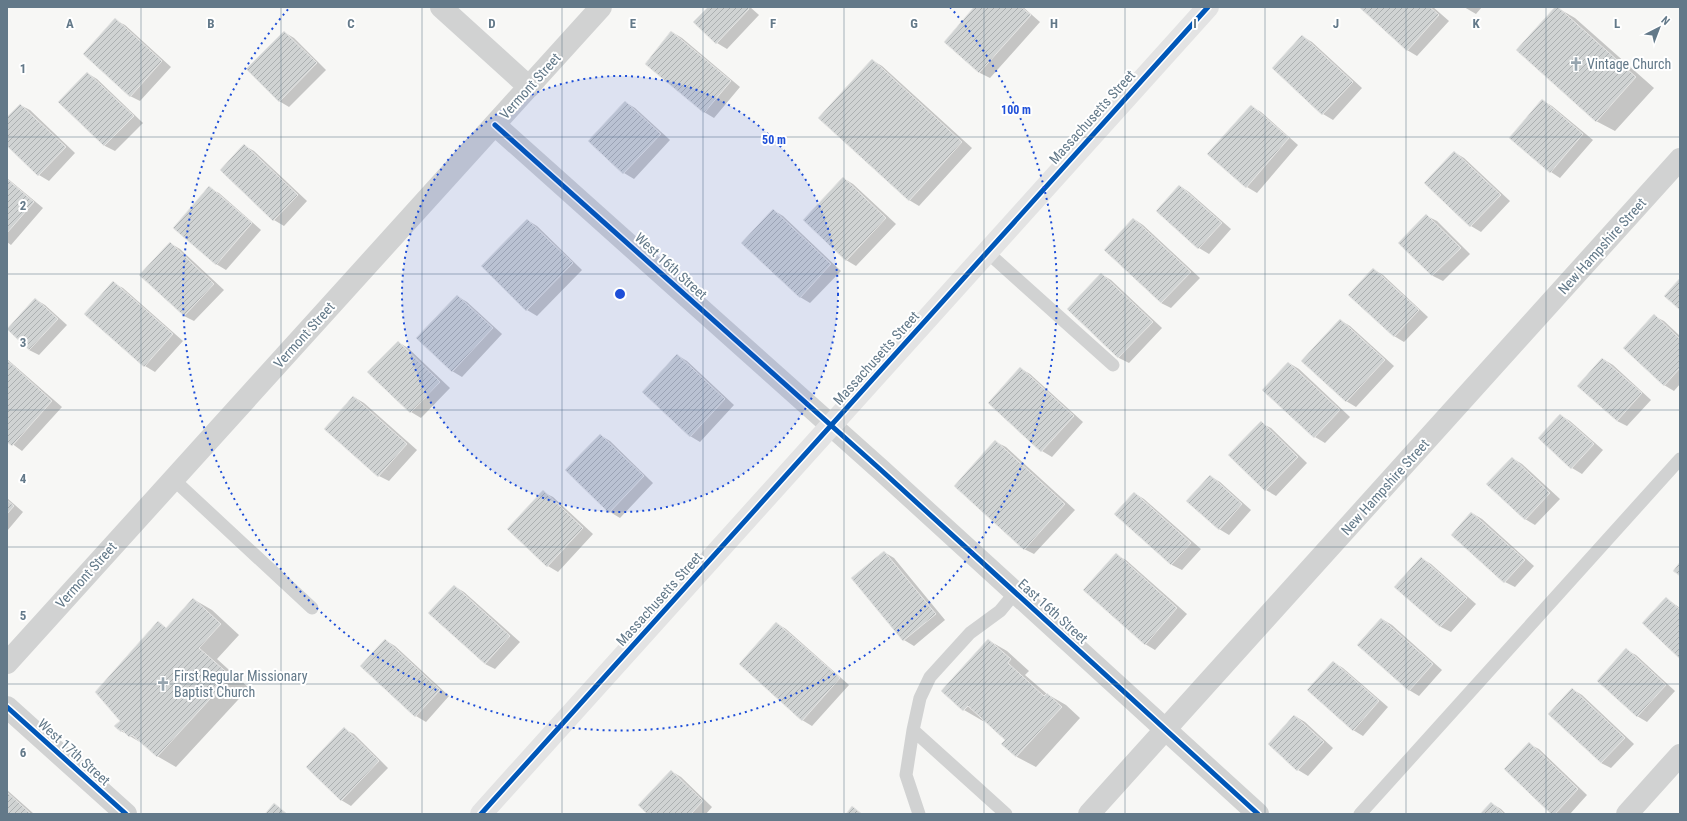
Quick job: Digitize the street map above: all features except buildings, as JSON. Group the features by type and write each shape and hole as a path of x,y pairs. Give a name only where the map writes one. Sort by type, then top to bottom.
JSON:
{"main road":[{"name":"Massachusetts Street","path":"481,814 1208,7"}],"street":[{"path":"441,7 529,86"},
{"name":"Vermont Street","path":"7,663 601,7"},
{"name":"West 16th Street","path":"495,125 831,426"},
{"name":"New Hampshire Street","path":"1089,814 1680,159"},
{"name":"East 16th Street","path":"831,426 1258,814"},
{"name":"West 17th Street","path":"7,707 126,814"},
{"path":"1627,814 1680,755"}],"lane":[{"path":"987,252 1113,365"},
{"path":"1360,814 1680,459"},
{"path":"173,479 312,608"},
{"path":"919,814 906,775 912,730 920,698 930,677 970,633 1000,611 1015,593"},
{"path":"912,730 1006,814"}],"cycle path":[{"path":"481,814 1208,7"},
{"path":"495,125 881,470 1258,814"},
{"path":"7,707 126,814"}],"place":[{"name":"Vintage Church","path":"1576,64"},
{"name":"First Regular Missionary Baptist Church","path":"163,684"}]}
